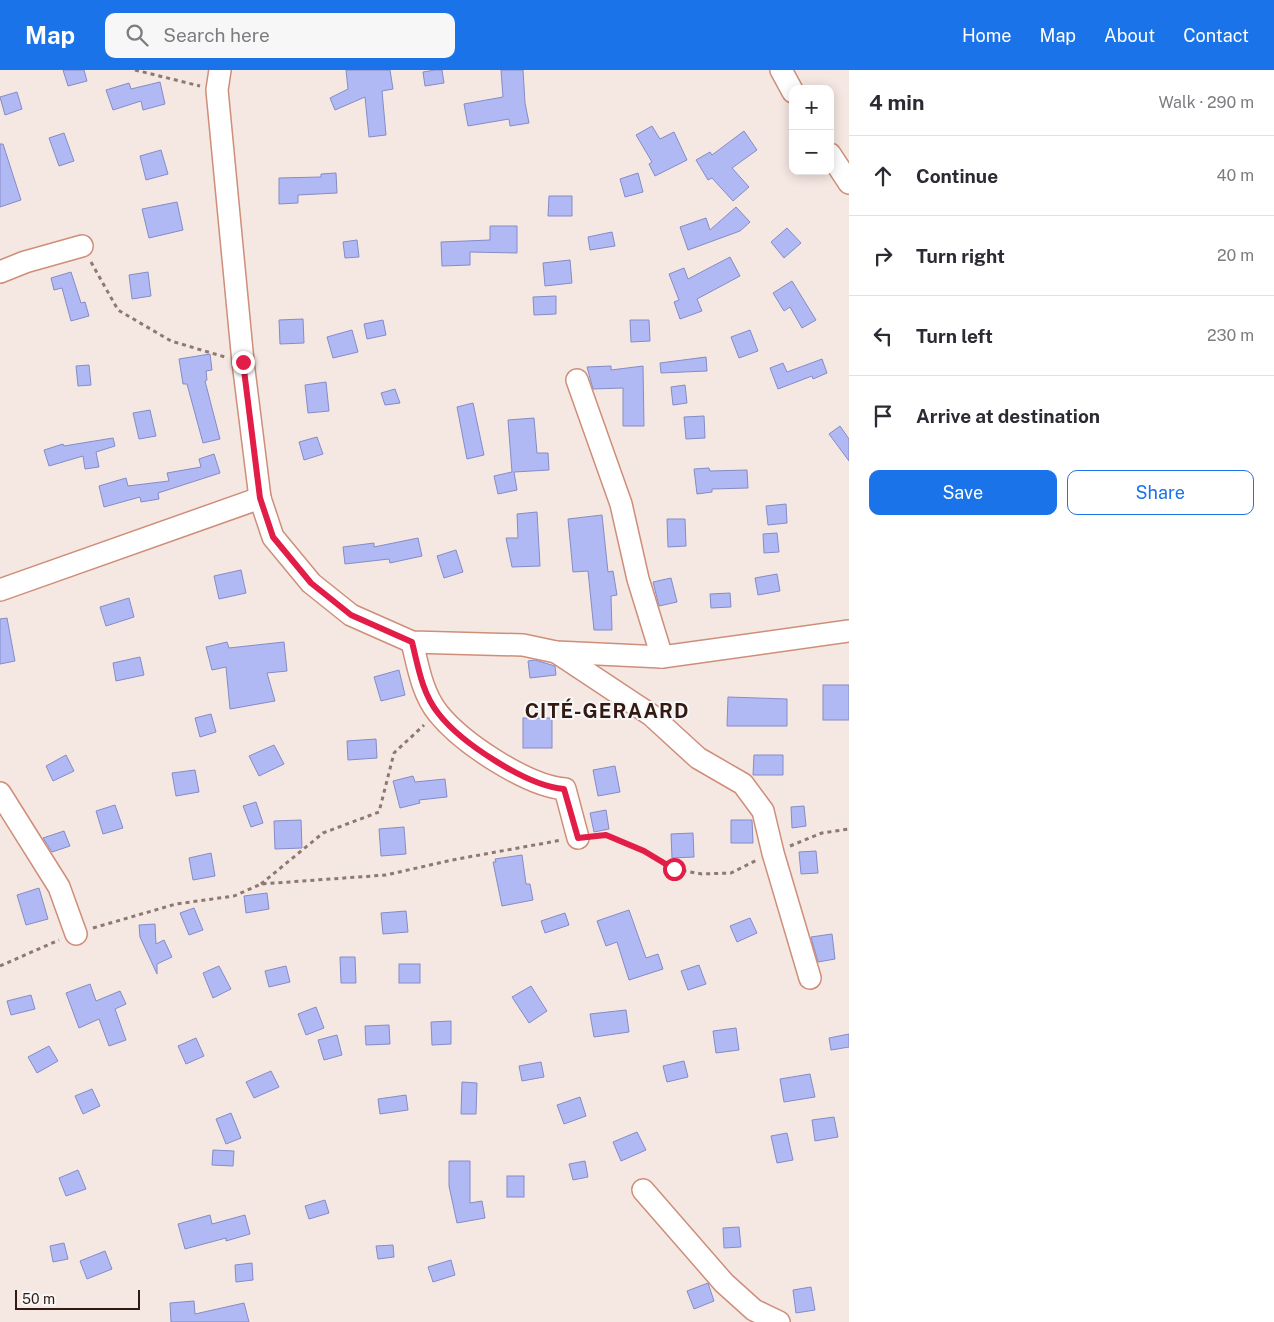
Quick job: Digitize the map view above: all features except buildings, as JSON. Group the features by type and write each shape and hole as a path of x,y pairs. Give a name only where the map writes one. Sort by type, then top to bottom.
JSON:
{"street":[{"path":"781,70 789,85"},
{"path":"219,80 243,362 260,498 273,537 311,583 351,615 412,642 523,645 556,652 662,657 849,631"},
{"path":"834,160 849,183"},
{"path":"0,272 25,262 82,246"},
{"path":"577,380 621,504 638,579 662,657"},
{"path":"0,590 260,498"},
{"path":"412,642 423,687 438,713 465,738 501,764 533,782 564,789 578,838"},
{"path":"556,652 652,715 698,758 743,784 763,811 773,853 810,978"},
{"path":"0,793 60,887 76,934"},
{"path":"643,1190 724,1284 754,1310 779,1322"}],"path":[{"path":"134,70 219,80"},
{"path":"82,246 118,310 171,342 243,362"},
{"path":"0,966 44,944 176,904 234,896 261,884 323,833 380,812 394,753 438,713"},
{"path":"261,884 386,875 452,860 578,838 606,835 644,851 674,869 702,874 731,873 822,833 849,829"}],"district":[{"name":"CITÉ-GERAARD","path":"607,711"}],"route":[{"path":"243,362 260,498 273,537 311,583 351,615 412,642 423,687 438,713 465,738 501,764 533,782 552,788 564,789 578,838 606,835 644,851 674,869"}]}
